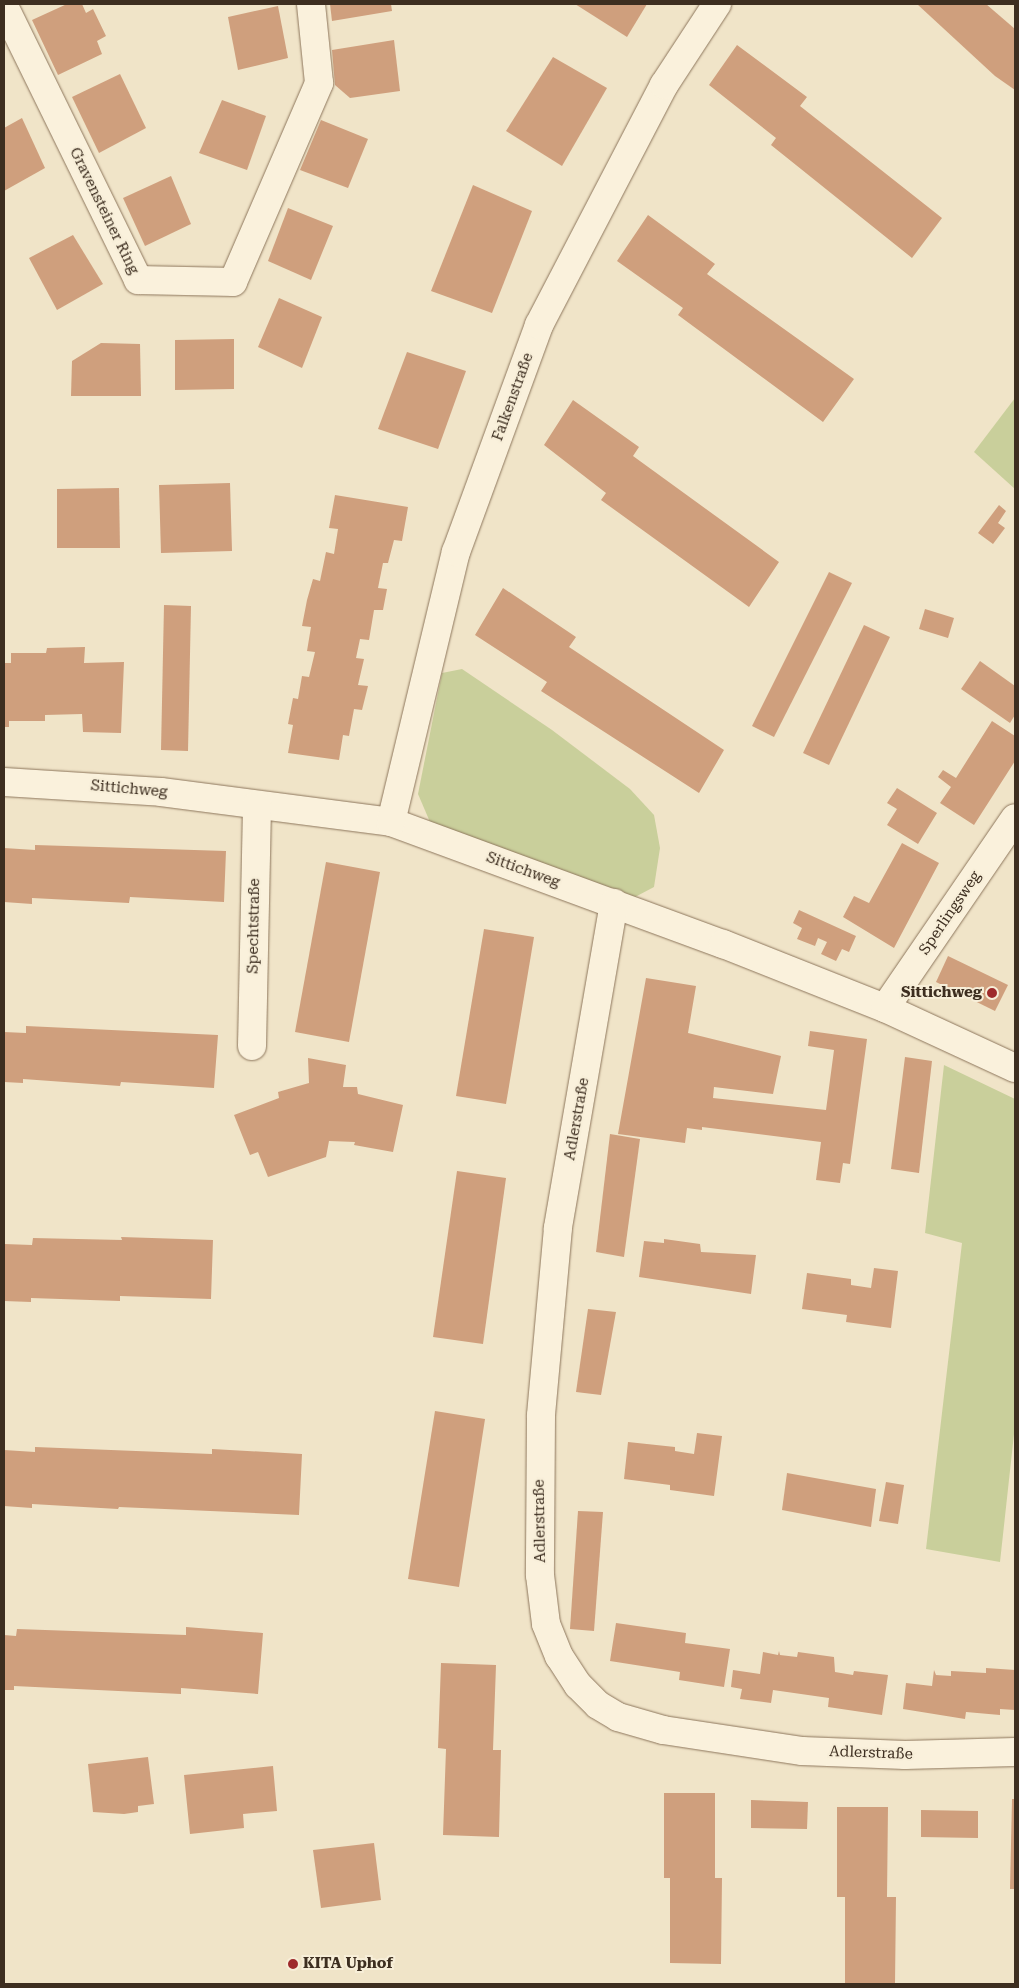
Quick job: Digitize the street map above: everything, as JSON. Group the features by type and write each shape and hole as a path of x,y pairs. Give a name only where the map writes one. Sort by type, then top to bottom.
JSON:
{"street":[{"name":"Gravensteiner Ring","path":"4,6 138,280 233,282 319,83 311,4"},
{"name":"Falkenstraße","path":"391,822 456,552 539,325 664,85 717,4"},
{"name":"Sittichweg","path":"4,782 161,792 391,822 614,903 885,1008 1015,1068"},
{"name":"Spechtstraße","path":"252,1046 257,806"},
{"name":"Sperlingsweg","path":"885,1008 1015,818"},
{"name":"Adlerstraße","path":"614,903 558,1228 541,1416 540,1575 546,1624 559,1656 578,1685 598,1704 618,1718 663,1730 802,1751 905,1755 1015,1752"}],"green space":[{"path":"1015,398 1015,489 974,452"},
{"path":"462,669 552,730 630,789 654,815 660,848 654,887 635,897 430,822 418,794 442,673"},
{"path":"944,1065 1015,1099 1015,1425 1000,1562 926,1549 962,1243 925,1233"}],"building":[{"path":"67,4 82,4 86,13 93,9 106,36 97,41 102,54 58,75 32,20"},
{"path":"330,4 391,4 392,11 332,21"},
{"path":"575,4 647,4 627,37"},
{"path":"917,4 986,4 1015,29 1015,90 995,76"},
{"path":"278,6 288,58 238,70 228,17"},
{"path":"394,40 400,91 350,98 335,85 332,50"},
{"path":"737,45 807,97 800,106 942,218 912,258 771,145 776,138 709,85"},
{"path":"553,57 607,88 562,166 506,131"},
{"path":"120,74 146,128 99,153 72,97"},
{"path":"222,100 266,116 247,170 199,153"},
{"path":"22,118 45,168 4,191 4,128"},
{"path":"321,120 368,139 348,188 300,170"},
{"path":"171,176 191,224 145,246 123,198"},
{"path":"473,185 532,211 492,313 431,291"},
{"path":"288,208 333,226 311,280 268,261"},
{"path":"648,215 715,264 707,274 854,379 823,422 678,315 683,308 617,261"},
{"path":"73,235 103,284 57,310 29,258"},
{"path":"279,298 322,317 302,368 258,347"},
{"path":"234,339 234,389 175,390 175,340"},
{"path":"101,343 140,344 141,396 71,396 72,361"},
{"path":"407,352 466,371 438,449 378,429"},
{"path":"573,400 639,447 633,456 779,562 749,607 601,500 606,493 544,445"},
{"path":"230,483 232,551 161,553 159,485"},
{"path":"119,488 120,548 57,548 57,489"},
{"path":"335,495 408,507 402,541 394,540 388,563 383,563 378,588 387,589 383,610 374,610 369,640 360,639 356,658 364,659 358,685 368,686 362,710 354,709 349,736 343,735 339,760 288,753 293,725 288,724 293,698 298,699 302,676 309,677 315,652 307,651 311,627 302,626 307,600 313,579 320,581 326,552 334,554 338,529 329,528"},
{"path":"999,505 1006,511 998,523 1005,528 993,544 978,533"},
{"path":"829,572 852,583 774,737 752,726"},
{"path":"503,588 576,637 569,647 724,750 699,793 541,691 547,682 475,635"},
{"path":"164,605 191,606 188,751 161,750"},
{"path":"925,609 954,618 948,638 919,629"},
{"path":"864,625 890,637 829,765 803,753"},
{"path":"85,647 84,663 124,662 121,733 83,732 82,714 45,715 45,721 9,721 9,727 4,727 4,663 11,663 11,653 46,653 47,648"},
{"path":"980,661 1015,686 1015,715 1010,723 961,689"},
{"path":"992,721 1015,736 1015,761 974,825 940,803 951,787 938,777 943,770 956,778"},
{"path":"897,788 937,813 918,844 887,825 897,809 887,803"},
{"path":"902,843 939,863 894,948 843,917 854,896 869,903"},
{"path":"35,845 226,851 224,902 130,897 129,903 32,898 32,904 4,902 4,848 35,850"},
{"path":"326,862 380,872 349,1042 295,1032"},
{"path":"799,910 856,936 849,952 842,949 836,961 821,954 827,942 818,938 815,946 797,939 802,928 793,923"},
{"path":"484,929 534,937 506,1104 456,1096"},
{"path":"948,956 1008,985 995,1011 936,982"},
{"path":"646,978 696,986 688,1033 781,1056 773,1094 714,1087 713,1098 826,1110 834,1050 808,1046 810,1031 867,1039 850,1164 843,1163 840,1183 816,1180 821,1142 702,1127 702,1130 687,1128 685,1143 618,1134"},
{"path":"26,1026 218,1035 214,1088 121,1082 120,1086 23,1079 23,1083 4,1082 4,1032 26,1033"},
{"path":"905,1057 932,1061 919,1173 891,1169"},
{"path":"308,1058 346,1065 343,1087 357,1087 358,1094 403,1105 393,1152 354,1145 355,1142 329,1141 326,1157 268,1177 258,1152 250,1155 234,1115 279,1098 278,1092 309,1083"},
{"path":"610,1134 640,1139 624,1257 596,1252"},
{"path":"457,1171 506,1178 483,1344 433,1337"},
{"path":"121,1237 213,1240 211,1299 120,1296 120,1301 31,1298 31,1302 4,1301 4,1244 32,1245 33,1238 122,1240"},
{"path":"664,1239 700,1244 701,1252 756,1255 751,1294 639,1277 644,1241 664,1243"},
{"path":"874,1268 898,1271 891,1328 846,1322 847,1315 802,1309 807,1273 851,1279 851,1285 871,1288"},
{"path":"588,1309 616,1312 601,1395 576,1392"},
{"path":"435,1411 485,1419 459,1587 408,1579"},
{"path":"697,1433 722,1436 714,1496 670,1490 670,1485 624,1479 628,1442 675,1447 675,1451 694,1454"},
{"path":"35,1447 212,1454 212,1449 302,1454 299,1515 32,1504 32,1508 4,1506 4,1450 35,1452"},
{"path":"787,1473 876,1489 871,1527 782,1510"},
{"path":"886,1482 904,1485 898,1524 879,1521"},
{"path":"578,1511 603,1512 594,1631 570,1629"},
{"path":"616,1623 686,1633 685,1643 730,1649 724,1687 679,1680 680,1672 610,1661"},
{"path":"186,1627 263,1633 258,1694 181,1688 181,1694 14,1686 14,1690 4,1690 4,1635 16,1636 17,1629 186,1635"},
{"path":"779,1651 780,1655 797,1657 798,1652 834,1657 835,1672 853,1675 854,1671 888,1675 882,1715 828,1707 829,1698 773,1690 771,1703 740,1699 742,1689 731,1687 733,1670 760,1674 763,1652 778,1655"},
{"path":"441,1663 496,1665 493,1750 501,1750 499,1837 443,1835 446,1749 438,1748"},
{"path":"986,1668 1015,1670 1015,1710 1000,1709 1000,1715 966,1712 965,1719 903,1709 906,1683 932,1686 934,1670 936,1675 951,1676 951,1671 986,1673"},
{"path":"148,1757 154,1804 138,1806 138,1812 124,1814 93,1812 88,1764"},
{"path":"273,1766 277,1811 243,1814 244,1828 190,1834 184,1775"},
{"path":"664,1793 715,1793 715,1878 722,1878 721,1964 670,1963 670,1878 664,1878"},
{"path":"1012,1799 1015,1799 1015,1889 1010,1889"},
{"path":"751,1800 808,1802 807,1829 751,1828"},
{"path":"837,1807 888,1807 887,1897 896,1897 895,1984 845,1984 845,1897 837,1897"},
{"path":"921,1810 978,1811 978,1838 921,1837"},
{"path":"374,1843 381,1900 321,1908 313,1850"}],"place":[{"name":"Sittichweg","path":"992,993"},
{"name":"KITA Uphof","path":"293,1964"}]}
